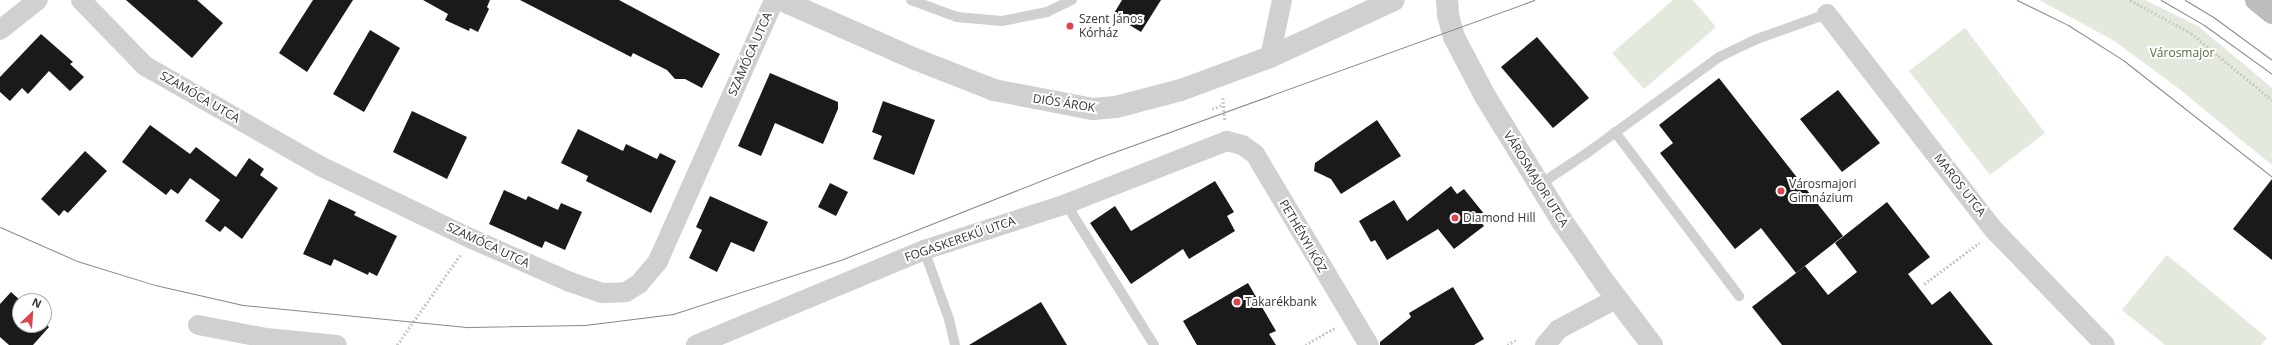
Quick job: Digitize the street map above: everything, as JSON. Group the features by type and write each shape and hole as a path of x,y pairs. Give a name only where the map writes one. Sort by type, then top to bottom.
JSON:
{"main road":[{"path":"2256,0 2272,13"}],"street":[{"path":"0,30 38,0"},
{"name":"SZAMÓCA UTCA","path":"81,0 145,66 320,166 493,248 570,282 602,293 626,292 639,284 658,261 774,0"},
{"name":"DIÓS ÁROK","path":"781,0 915,60 994,90 1093,109 1116,107 1181,90 1270,57 1394,0"},
{"path":"1270,57 1282,0"},
{"name":"VÁROSMAJOR UTCA","path":"1447,0 1448,15 1454,37 1485,96 1539,185 1616,298 1652,345"},
{"name":"MAROS UTCA","path":"1827,14 1995,231 2105,345"},
{"name":"FOGASKEREKŰ UTCA","path":"696,345 924,250 1066,204 1227,141"},
{"name":"PETHÉNYI KÖZ","path":"1227,141 1242,145 1255,154 1369,345"},
{"path":"1546,344 1573,320 1616,298"},
{"path":"198,325 266,338 337,345"}],"lane":[{"path":"911,0 957,17 1002,21 1047,12 1072,0"},
{"path":"1539,185 1719,57 1757,39 1827,14"},
{"path":"1615,132 1739,296"},
{"path":"1066,204 1154,345"},
{"path":"924,250 949,319 955,345"}],"path":[{"path":"2130,0 2191,33 2272,100"},
{"path":"1227,73 1222,105 1227,141"},
{"path":"1212,109 1222,105"},
{"path":"1924,284 1995,231"},
{"path":"397,345 456,262"},
{"path":"1305,345 1317,338"},
{"path":"1507,345 1516,340"}],"green space":[{"path":"1673,0 1693,0 1716,27 1644,89 1612,53"},
{"name":"Városmajor","path":"2039,0 2145,0 2198,26 2272,88 2272,165 2178,88 2116,42"},
{"path":"1965,28 2045,133 1990,175 1909,71"},
{"path":"2167,255 2267,338 2261,345 2165,345 2122,310"}],"building":[{"path":"126,0 197,0 223,23 192,58"},
{"path":"313,0 353,0 307,72 279,53"},
{"path":"423,0 490,0 487,7 489,9 478,32 470,28 469,31 445,20 448,14"},
{"path":"520,0 619,0 720,54 702,88 685,79 675,79 667,70 633,53 631,57"},
{"path":"1122,0 1161,0 1141,32 1113,15"},
{"path":"370,30 400,48 364,112 333,94"},
{"path":"41,34 73,62 70,64 84,77 70,91 49,71 28,94 22,88 10,101 0,92 0,77"},
{"path":"1537,37 1589,98 1553,128 1501,67"},
{"path":"770,73 838,102 838,109 823,144 775,123 761,156 738,146"},
{"path":"1719,78 1843,236 1796,273 1761,228 1735,249 1660,153 1673,143 1659,125"},
{"path":"1838,90 1880,143 1842,172 1800,119"},
{"path":"883,101 935,120 914,175 873,159 882,136 872,132"},
{"path":"412,111 467,137 447,179 393,152"},
{"path":"1377,120 1401,156 1341,194 1331,179 1314,171 1315,163"},
{"path":"150,125 190,154 196,147 236,177 249,158 264,169 260,175 278,188 242,239 225,226 220,232 205,221 220,200 190,178 178,194 171,189 166,195 122,162"},
{"path":"578,129 623,151 626,144 657,159 660,153 676,161 651,213 586,181 588,176 561,163"},
{"path":"85,151 107,171 68,213 64,210 59,216 41,199"},
{"path":"2272,179 2272,260 2233,229"},
{"path":"1215,181 1234,212 1227,216 1235,231 1189,259 1183,249 1131,284 1090,223 1115,206 1131,231"},
{"path":"830,183 848,192 836,216 818,207"},
{"path":"1451,186 1457,194 1464,189 1485,215 1479,220 1484,226 1454,249 1438,229 1387,260 1375,240 1371,242 1359,221 1394,200 1407,221"},
{"path":"504,190 526,200 528,196 558,210 561,203 582,212 565,250 545,241 542,248 489,224"},
{"path":"710,196 768,222 754,252 731,242 717,272 689,258 702,230 696,227"},
{"path":"329,199 356,212 354,215 397,236 377,276 369,272 368,275 334,259 331,266 303,254"},
{"path":"1887,202 1930,257 1908,274 1932,305 1950,291 1993,345 1782,345 1752,307 1805,266 1828,295 1857,272 1835,243"},
{"name":"Takarékbank","path":"1248,283 1276,331 1269,334 1276,345 1197,345 1183,321"},
{"path":"1453,287 1484,339 1474,345 1380,345 1380,342 1411,317 1409,313"},
{"path":"11,292 12,293 12,333 44,333 33,345 9,345 0,337 0,304"},
{"path":"1041,302 1067,345 969,345"}],"tram line":[{"path":"0,227 77,261 155,285 243,305 469,327 585,325 673,314 843,259 1095,159 1534,0"},
{"path":"2017,0 2068,25 2123,60 2272,177"},
{"path":"2161,0 2204,25 2272,74"},
{"path":"2185,0 2212,16 2272,60"}],"place":[{"name":"Szent János Kórház","path":"1070,26"},
{"name":"Városmajori Gimnázium","path":"1781,191"},
{"name":"Diamond Hill","path":"1455,218"},
{"name":"Takarékbank","path":"1237,302"}]}
